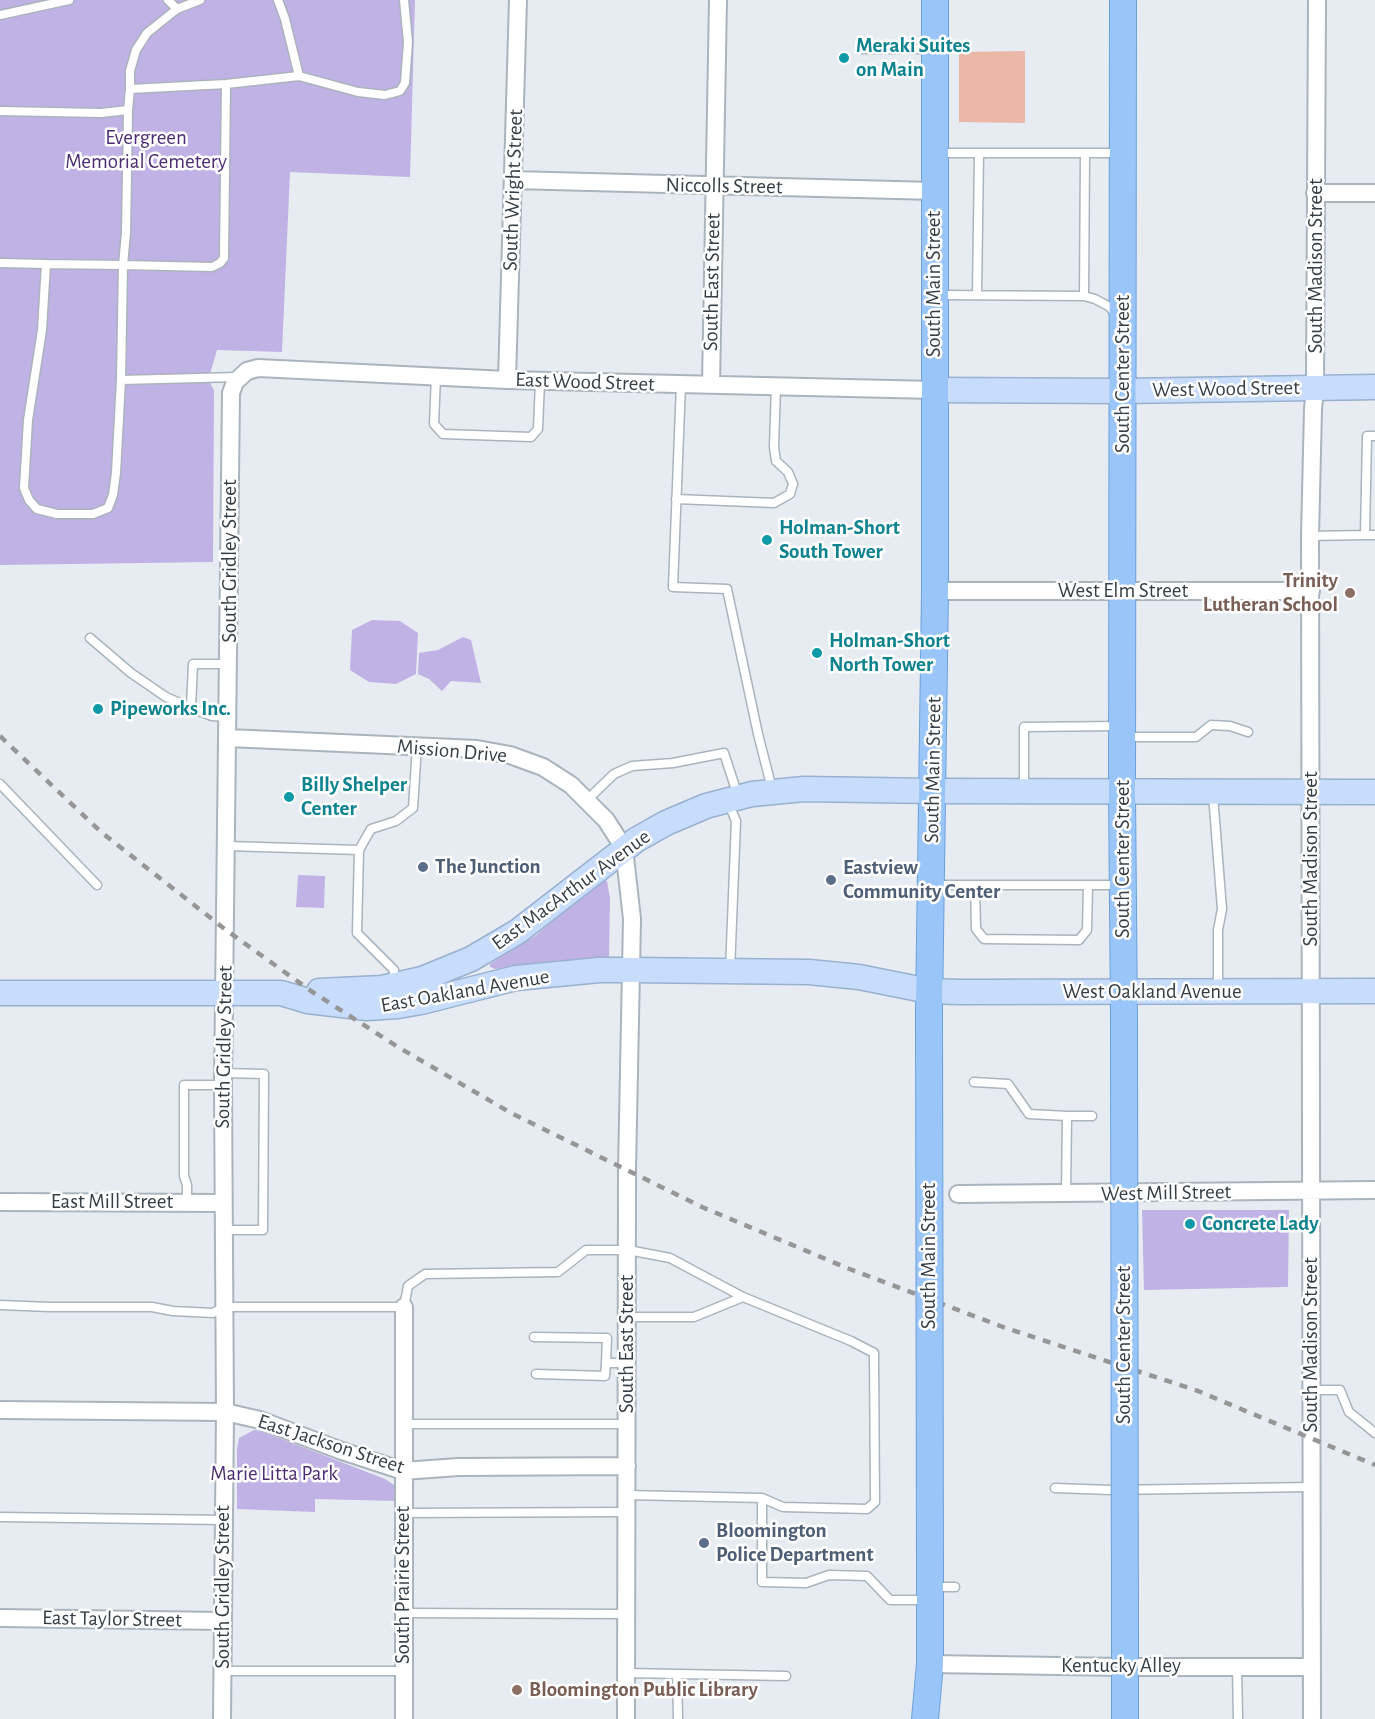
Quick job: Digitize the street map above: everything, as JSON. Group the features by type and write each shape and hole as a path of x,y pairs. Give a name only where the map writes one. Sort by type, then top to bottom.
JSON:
{"main road":[{"name":"South Main Street","path":"925,1719 930,1664 929,1000 935,591 935,0"},
{"name":"South Center Street","path":"1123,0 1122,791 1125,1719"},
{"name":"West Wood Street","path":"934,390 1124,391 1375,387"},
{"name":"East MacArthur Avenue","path":"281,993 382,988 422,979 447,970 518,932 624,848 666,823 732,798 772,791 804,789 1375,792"},
{"name":"East Oakland Avenue","path":"0,993 281,993 334,1005 367,1008 398,1006 516,978 599,970 632,970 809,972 859,977 929,1000"},
{"name":"West Oakland Avenue","path":"929,1000 1124,992 1375,992"}],"street":[{"name":"South Wright Street","path":"507,380 518,0"},
{"name":"South East Street","path":"711,385 718,0"},
{"name":"South Madison Street","path":"1312,1719 1310,536 1312,409 1315,387 1317,0"},
{"name":"Niccolls Street","path":"513,180 934,191"},
{"path":"1316,193 1375,193"},
{"name":"East Wood Street","path":"239,377 247,371 258,368 507,380 934,390"},
{"name":"South Gridley Street","path":"222,1719 225,1412 223,1079 231,393 239,377"},
{"name":"West Elm Street","path":"935,591 1311,591"},
{"name":"Mission Drive","path":"228,738 477,749 527,760 558,775 606,820 624,848 632,919 632,970"},
{"name":"South East Street","path":"626,1719 627,1170 632,970"},
{"name":"West Mill Street","path":"958,1194 1375,1190"},
{"name":"East Mill Street","path":"0,1202 223,1203"},
{"name":"South Prairie Street","path":"404,1307 404,1719"},
{"name":"East Jackson Street","path":"0,1410 225,1412 260,1420 403,1471 458,1467 627,1467"},
{"name":"East Taylor Street","path":"0,1618 223,1621"},
{"name":"Kentucky Alley","path":"930,1664 1124,1655 1237,1666 1311,1666"}],"lane":[{"path":"0,15 69,0"},
{"path":"168,0 177,9"},
{"path":"46,264 42,330 28,420 24,488 29,500 37,509 57,514 93,514 108,508 116,473 130,71 136,50 147,33 177,9 200,0"},
{"path":"278,0 299,76"},
{"path":"130,89 226,84 299,76 358,92 385,94 400,91 405,84 408,42 404,0"},
{"path":"861,49 935,49"},
{"path":"0,263 212,267 220,263 224,258 226,84"},
{"path":"0,111 128,110"},
{"path":"934,153 1122,153"},
{"path":"977,295 979,153"},
{"path":"1084,296 1085,153"},
{"path":"934,295 1084,296 1110,307 1122,324"},
{"path":"436,376 434,424 443,434 531,437 538,429 540,381"},
{"path":"121,380 239,377"},
{"path":"681,384 673,587 727,589 772,791"},
{"path":"676,499 774,502 789,494 793,484 788,472 776,461 774,447 776,386"},
{"path":"1365,535 1371,482 1366,436 1375,436"},
{"path":"1310,536 1375,535"},
{"path":"90,638 131,674 166,697 212,717 229,717"},
{"path":"191,708 193,664 229,664"},
{"path":"1024,791 1024,727 1196,737 1211,725 1230,726 1248,732"},
{"path":"394,985 394,970 357,933 359,850 371,829 396,821 413,808 417,746"},
{"path":"587,800 614,774 632,766 673,763 724,753 736,821 730,971"},
{"path":"0,784 97,885"},
{"path":"1213,791 1222,909 1218,930 1218,992"},
{"path":"227,846 359,850"},
{"path":"931,885 1123,885"},
{"path":"975,885 976,929 984,939 1079,940 1087,930 1088,885"},
{"path":"187,1202 187,1185 184,1176 184,1084 264,1074 263,1230 223,1230"},
{"path":"974,1082 1008,1084 1029,1114 1092,1116"},
{"path":"1066,1116 1066,1193"},
{"path":"0,1305 152,1307 173,1311 213,1313 224,1307 404,1307 408,1286 425,1274 558,1272 586,1250 628,1250 670,1258 743,1297 851,1341 874,1353 875,1502 867,1509 783,1507 762,1498 627,1495"},
{"path":"627,1317 694,1317 743,1297"},
{"path":"534,1337 607,1338 605,1376 536,1374"},
{"path":"606,1363 627,1363"},
{"path":"1311,1390 1340,1390 1349,1412 1375,1433"},
{"path":"403,1425 627,1424"},
{"path":"1055,1488 1111,1490 1311,1487"},
{"path":"762,1498 762,1582 806,1583 829,1575 867,1576 890,1600 930,1586 955,1587"},
{"path":"403,1513 627,1512"},
{"path":"0,1517 224,1520"},
{"path":"403,1613 626,1614"},
{"path":"1237,1666 1238,1719"},
{"path":"223,1671 403,1671"},
{"path":"626,1673 786,1676"},
{"path":"677,1674 678,1719"}],"green space":[{"name":"Evergreen Memorial Cemetery","path":"0,0 415,0 410,177 290,172 282,352 217,350 210,374 214,390 213,562 0,565"},
{"path":"372,620 400,621 418,633 416,674 396,684 369,682 350,670 352,630"},
{"path":"463,637 471,640 481,683 451,681 442,691 429,679 418,674 419,653 438,650"},
{"path":"298,875 325,876 324,908 296,907"},
{"path":"602,879 607,881 610,898 609,957 495,969 490,967 490,964 535,936"},
{"path":"1142,1210 1289,1210 1288,1287 1144,1290"},
{"name":"Marie Litta Park","path":"254,1430 385,1479 394,1485 397,1501 315,1499 315,1512 237,1509 239,1438"}],"shaded area":[{"path":"1025,51 1025,123 959,122 959,52"}],"railway":[{"path":"0,736 101,832 226,930 311,991 398,1047 511,1113 702,1207 847,1268 1003,1327 1198,1391 1375,1465"}],"place":[{"name":"Meraki Suites on Main","path":"844,58"},
{"name":"Holman-Short South Tower","path":"767,540"},
{"name":"Trinity Lutheran School","path":"1350,593"},
{"name":"Holman-Short North Tower","path":"817,653"},
{"name":"Pipeworks Inc.","path":"98,709"},
{"name":"Billy Shelper Center","path":"289,797"},
{"name":"The Junction","path":"423,867"},
{"name":"Eastview Community Center","path":"831,880"},
{"name":"Concrete Lady","path":"1190,1224"},
{"name":"Bloomington Police Department","path":"704,1543"},
{"name":"Bloomington Public Library","path":"517,1690"}]}
